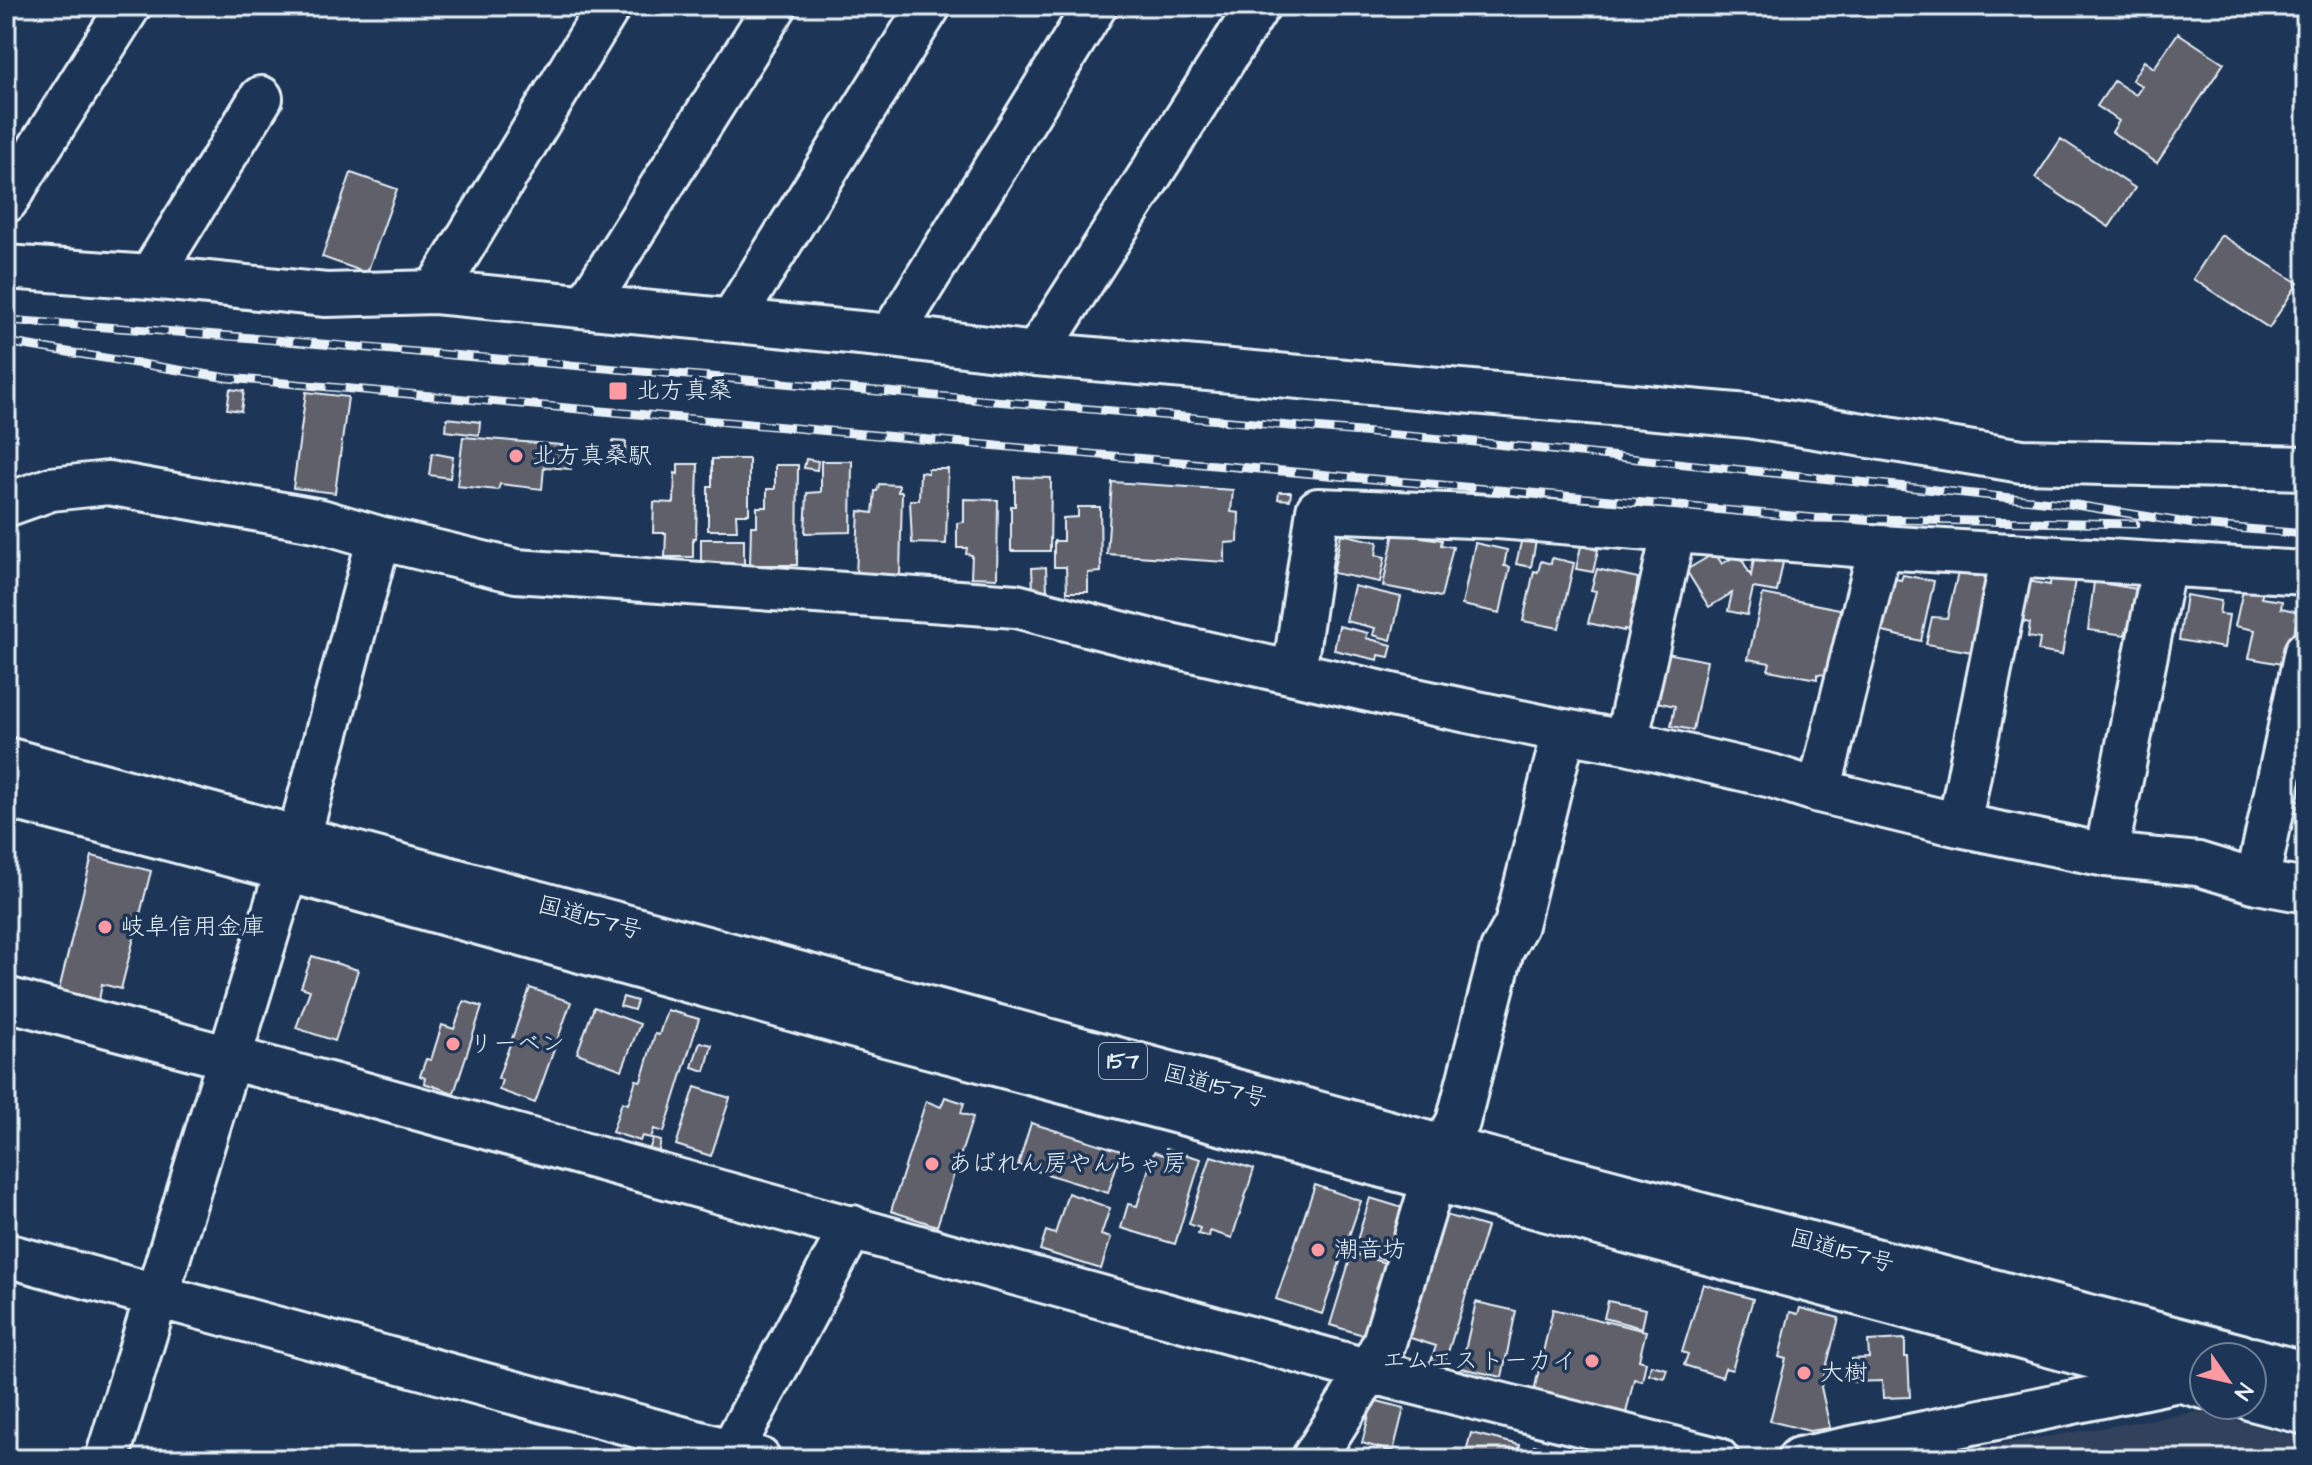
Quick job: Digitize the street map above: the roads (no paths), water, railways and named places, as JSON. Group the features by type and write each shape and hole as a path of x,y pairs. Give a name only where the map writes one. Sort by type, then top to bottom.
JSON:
{"highway":[{"name":"国道157号","path":"6,760 292,855 897,1037 1438,1163 2188,1344"},
{"name":"国道157号","path":"6,795 292,855"},
{"name":"国道157号","path":"1438,1163 2188,1382"},
{"path":"2268,1364 2306,1375"},
{"path":"2268,1402 2306,1412"}],"street":[{"path":"6,201 129,6"},
{"path":"435,292 609,6"},
{"path":"586,306 775,6"},
{"path":"732,320 929,6"},
{"path":"891,336 1095,6"},
{"path":"1036,354 1258,6"},
{"path":"150,277 261,98"},
{"path":"6,267 150,277 326,295 435,292 891,336 1036,354 1748,416 2022,461 2306,468"},
{"path":"6,505 51,489 108,483 321,521 516,571 1016,606 1294,673 1626,742 1959,825 2106,855 2198,864 2257,882 2306,891"},
{"path":"1294,673 1318,510 1498,517 1880,547 2306,573"},
{"path":"1626,742 1674,530"},
{"path":"107,1459 292,855 379,538"},
{"path":"1819,791 1880,547"},
{"path":"1959,825 2013,555"},
{"path":"2106,855 2164,564"},
{"path":"2257,882 2306,652"},
{"path":"1313,1459 1384,1343 1438,1163 1458,1122 1502,950 1516,925 1564,731"},
{"path":"6,999 230,1057 1369,1371 1717,1459"},
{"path":"6,1255 739,1456 852,1227"},
{"path":"1799,1459 2188,1384"}],"railway":[{"path":"6,320 205,334 1466,441 2070,504 2200,525 2306,534"},
{"path":"6,342 228,378 1815,518 2136,524"}],"place":[{"name":"北方真桑","path":"618,391"},
{"name":"北方真桑駅","path":"516,456"},
{"name":"岐阜信用金庫","path":"105,927"},
{"name":"リーベン","path":"453,1044"},
{"name":"あばれん房やんちゃ房","path":"932,1164"},
{"name":"潮音坊","path":"1318,1250"},
{"name":"エムエストーカイ","path":"1592,1361"},
{"name":"大樹","path":"1804,1373"}]}
